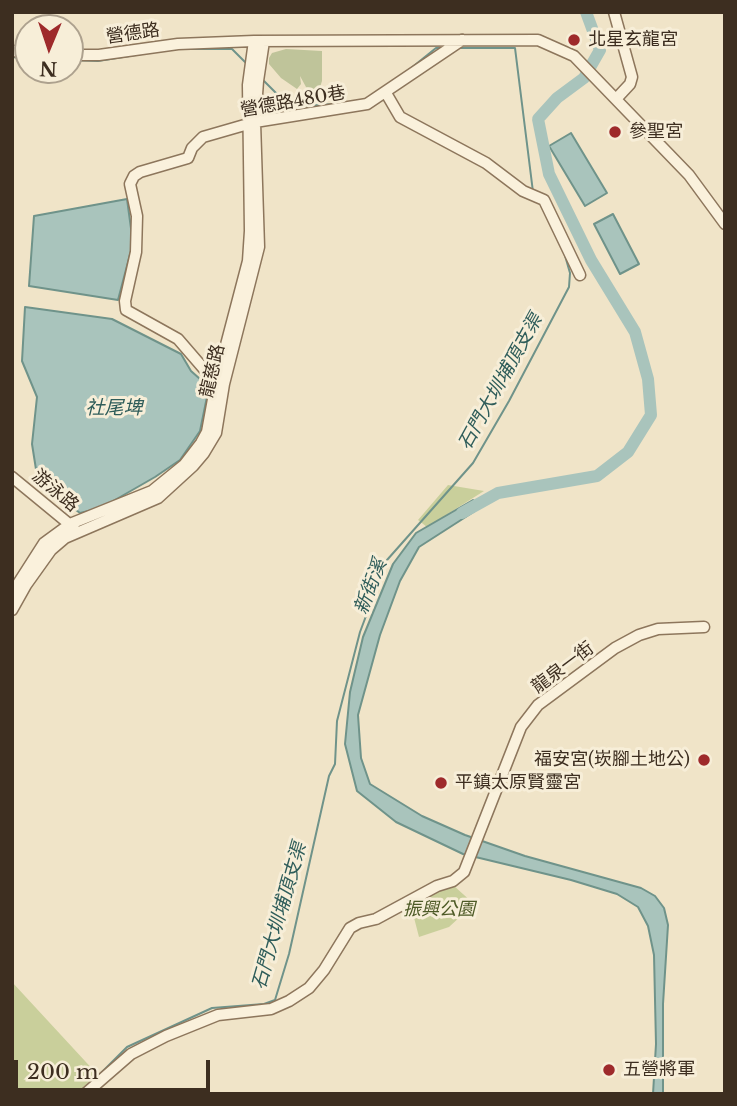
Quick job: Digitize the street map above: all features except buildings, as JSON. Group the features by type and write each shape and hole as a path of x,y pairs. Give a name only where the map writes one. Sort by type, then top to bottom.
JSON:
{"street":[{"path":"614,12 632,77 630,85 616,99 688,174 725,223"},
{"name":"營德路480巷","path":"220,383 178,339 126,310 125,301 136,252 137,216 130,184 134,177 140,172 188,158 192,148 203,137 251,124 367,104 463,39"},
{"name":"營德路","path":"84,55 178,44 259,41 538,40 574,56 616,99"},
{"name":"龍慈路","path":"12,593 74,527 158,498 193,467 216,433 220,383 259,247 247,85 259,41"},
{"path":"386,93 400,117 486,163 523,191 544,200 580,275"},
{"name":"游泳路","path":"12,477 74,527"},
{"name":"龍慈路","path":"12,610 23,582"},
{"name":"龍泉一街","path":"85,1094 131,1054 166,1036 218,1015 271,1009 289,1001 309,988 350,929 453,881 464,872 468,864 521,727 538,705 615,648 639,635 658,629 704,627"}],"green space":[{"path":"286,49 322,51 320,87 310,90 300,76 301,84 297,89 281,78 269,64 269,58 272,53"},
{"path":"448,485 484,491 427,527 418,520"},
{"name":"振興公園","path":"453,885 474,904 449,927 419,937 412,901"},
{"path":"12,982 97,1074 76,1094 12,1094"}],"water":[{"path":"571,133 607,193 585,206 549,146"},
{"path":"127,199 133,243 118,300 29,286 34,216"},
{"path":"613,214 639,264 620,274 594,224"},
{"name":"社尾埤","path":"25,307 112,319 181,354 191,371 209,387 200,431 180,460 101,508 80,513 38,482 32,444 37,397 22,361"},
{"name":"新街溪","path":"473,500 475,511 419,547 400,581 380,635 358,715 361,758 370,784 422,816 465,835 525,856 641,888 655,896 664,908 668,925 663,1004 663,1094 653,1094 656,1044 654,955 648,926 638,907 617,894 571,880 463,854 396,822 357,791 345,744 350,692 363,637 393,564 416,533"}],"waterway":[{"name":"新街溪","path":"462,513 498,493 597,476 628,452 651,415 648,379 635,332 591,260 549,174 538,119 557,98 584,78 600,50 586,12"},
{"name":"石門大圳埔頂支渠","path":"405,73 436,48 443,48"},
{"name":"石門大圳埔頂支渠","path":"459,48 515,48 533,192"},
{"name":"石門大圳埔頂支渠","path":"179,49 232,49 247,64"},
{"name":"石門大圳埔頂支渠","path":"84,60 142,54"},
{"name":"石門大圳埔頂支渠","path":"264,81 290,107 334,104"},
{"name":"石門大圳埔頂支渠","path":"91,1083 127,1047 212,1008 264,1004 275,1000 289,954 329,776 335,764 337,721 360,632 387,560 473,463 509,401 569,287 570,273 564,252"}],"place":[{"name":"北星玄龍宮","path":"574,40"},
{"name":"參聖宮","path":"615,132"},
{"name":"福安宮(崁腳土地公)","path":"704,760"},
{"name":"平鎮太原賢靈宮","path":"441,783"},
{"name":"五營將軍","path":"609,1070"}]}
